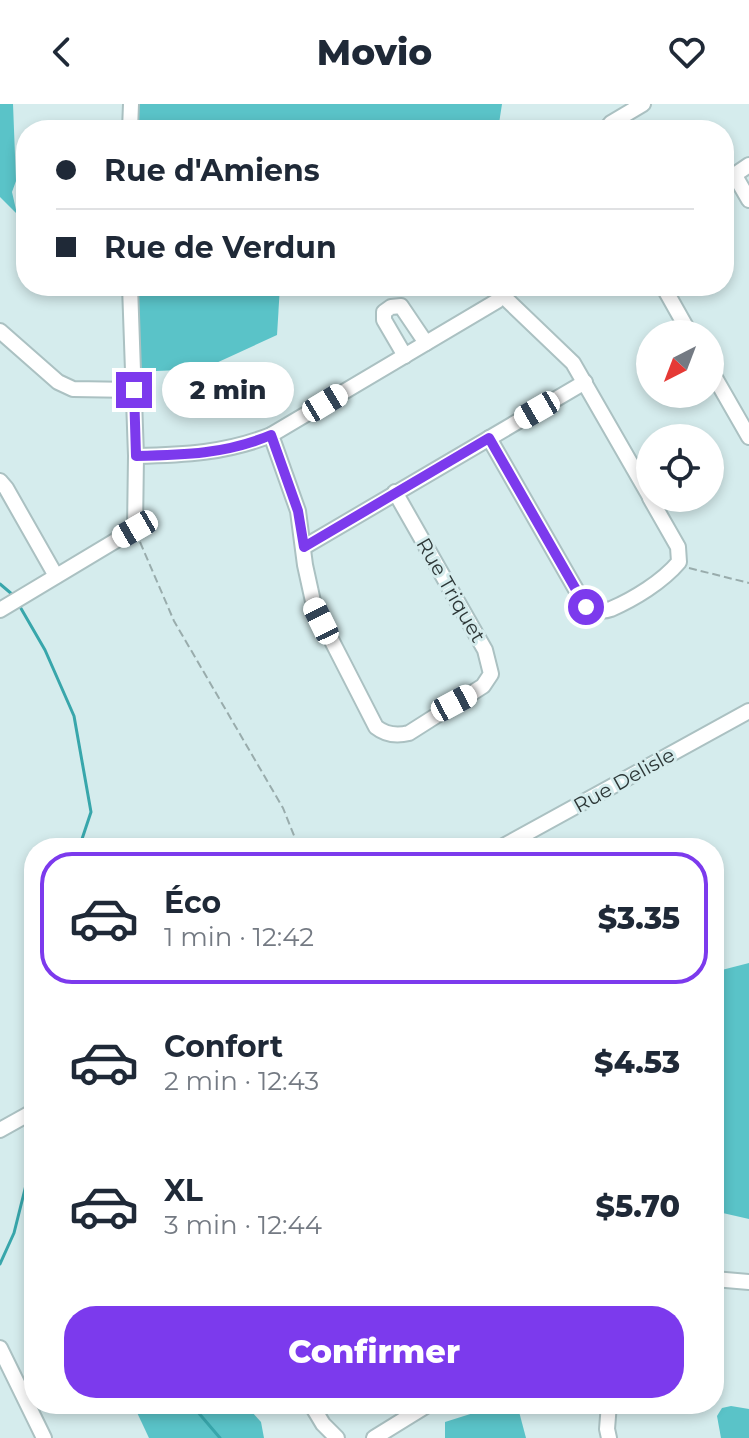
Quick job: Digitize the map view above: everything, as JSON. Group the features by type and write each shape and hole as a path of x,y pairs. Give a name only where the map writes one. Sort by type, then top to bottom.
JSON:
{"street":[{"path":"616,120 643,104"},
{"path":"734,184 749,200"},
{"path":"0,610 135,529 136,456 130,296"},
{"path":"136,456 214,452 248,445 271,435 501,296"},
{"path":"512,296 573,363 636,473"},
{"path":"669,296 682,320"},
{"path":"405,356 384,320 384,312 391,307 401,306 426,343"},
{"path":"0,331 58,382 73,389 134,390"},
{"path":"304,547 585,382"},
{"path":"724,393 749,437"},
{"name":"Rue Triquet","path":"271,435 298,511 314,606 376,727 398,736 409,733 483,686 491,674 485,650 395,492"},
{"path":"489,438 586,607 611,609 643,591 677,565 678,547 658,512"},
{"path":"0,481 56,576"},
{"name":"Rue Delisle","path":"518,838 749,711"},
{"path":"0,1130 24,1117"},
{"path":"724,1280 749,1282"},
{"path":"0,1348 24,1397"},
{"path":"32,1414 44,1438"},
{"path":"317,1414 337,1438"},
{"path":"374,1438 413,1414"},
{"path":"608,1414 609,1438"}],"path":[{"path":"135,529 174,621 283,808 295,838"},
{"path":"677,565 749,583"}],"shaded area":[{"path":"0,104 13,104 16,181 12,192 16,213 0,197"},
{"path":"131,104 502,104 500,120 130,120"},
{"path":"130,296 279,296 277,335 203,369 133,372"},
{"path":"749,963 749,1219 724,1213 724,969"},
{"path":"724,1408 749,1409 749,1438 721,1438 717,1416 724,1414"},
{"path":"138,1414 254,1414 261,1422 264,1438 149,1438"},
{"path":"470,1414 520,1414 526,1438 445,1438 445,1422"}],"waterway":[{"path":"0,584 13,595"},
{"path":"19,605 45,650 74,716 91,812 82,838"},
{"path":"0,1264 14,1233 24,1193"},
{"path":"200,1414 220,1438"}],"route":[{"path":"134,390 136,456 202,454 248,445 271,435 298,511 304,547 489,438 586,607"}]}
